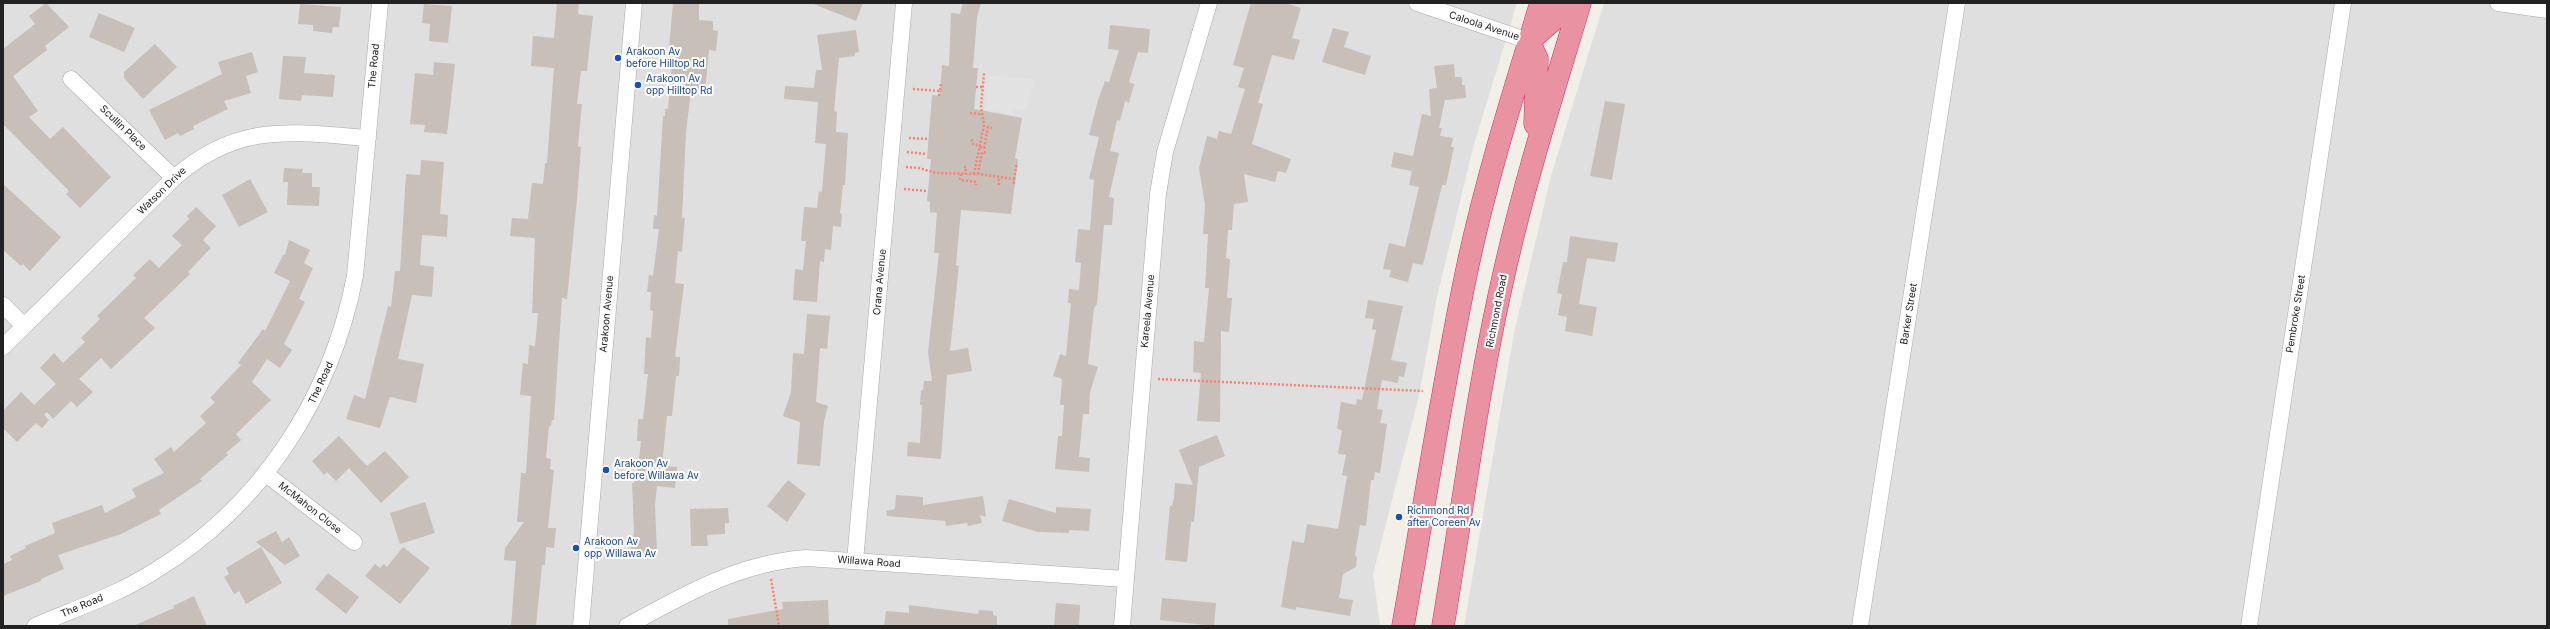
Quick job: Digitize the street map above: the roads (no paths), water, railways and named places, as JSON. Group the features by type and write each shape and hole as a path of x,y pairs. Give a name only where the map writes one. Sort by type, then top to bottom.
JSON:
{"highway":[{"path":"1403,626 1443,394 1470,259 1498,145 1541,3"},
{"path":"1529,41 1554,19 1562,3"},
{"name":"Richmond Road","path":"1443,626 1506,266 1534,156 1580,3"},
{"path":"1529,41 1537,59 1534,156"}],"street":[{"name":"The Road","path":"35,626 128,586 164,565 228,515 266,474 294,434 314,399 331,361 346,318 355,276 380,3"},
{"name":"Arakoon Avenue","path":"581,626 634,3"},
{"name":"Orana Avenue","path":"855,561 904,3"},
{"name":"Kareela Avenue","path":"1122,626 1142,378 1162,170 1209,3"},
{"name":"Caloola Avenue","path":"1417,3 1529,41"},
{"name":"Barker Street","path":"1860,626 1957,3"},
{"name":"Pembroke Street","path":"2249,626 2343,3"},
{"path":"2498,3 2547,10"},
{"name":"Scullin Place","path":"71,78 174,178"},
{"name":"Watson Drive","path":"3,347 174,178 204,155 234,141 251,136 285,132 368,138"},
{"path":"3,305 24,326"},
{"name":"McMahon Close","path":"266,474 354,542"},
{"name":"Willawa Road","path":"627,626 697,587 743,569 784,560 806,558 1126,579"}],"place":[{"name":"Arakoon Av before Hilltop Rd","path":"618,58"},
{"name":"Arakoon Av opp Hilltop Rd","path":"638,85"},
{"name":"Arakoon Av before Willawa Av","path":"606,470"},
{"name":"Richmond Rd after Coreen Av","path":"1399,517"},
{"name":"Arakoon Av opp Willawa Av","path":"576,548"}]}
